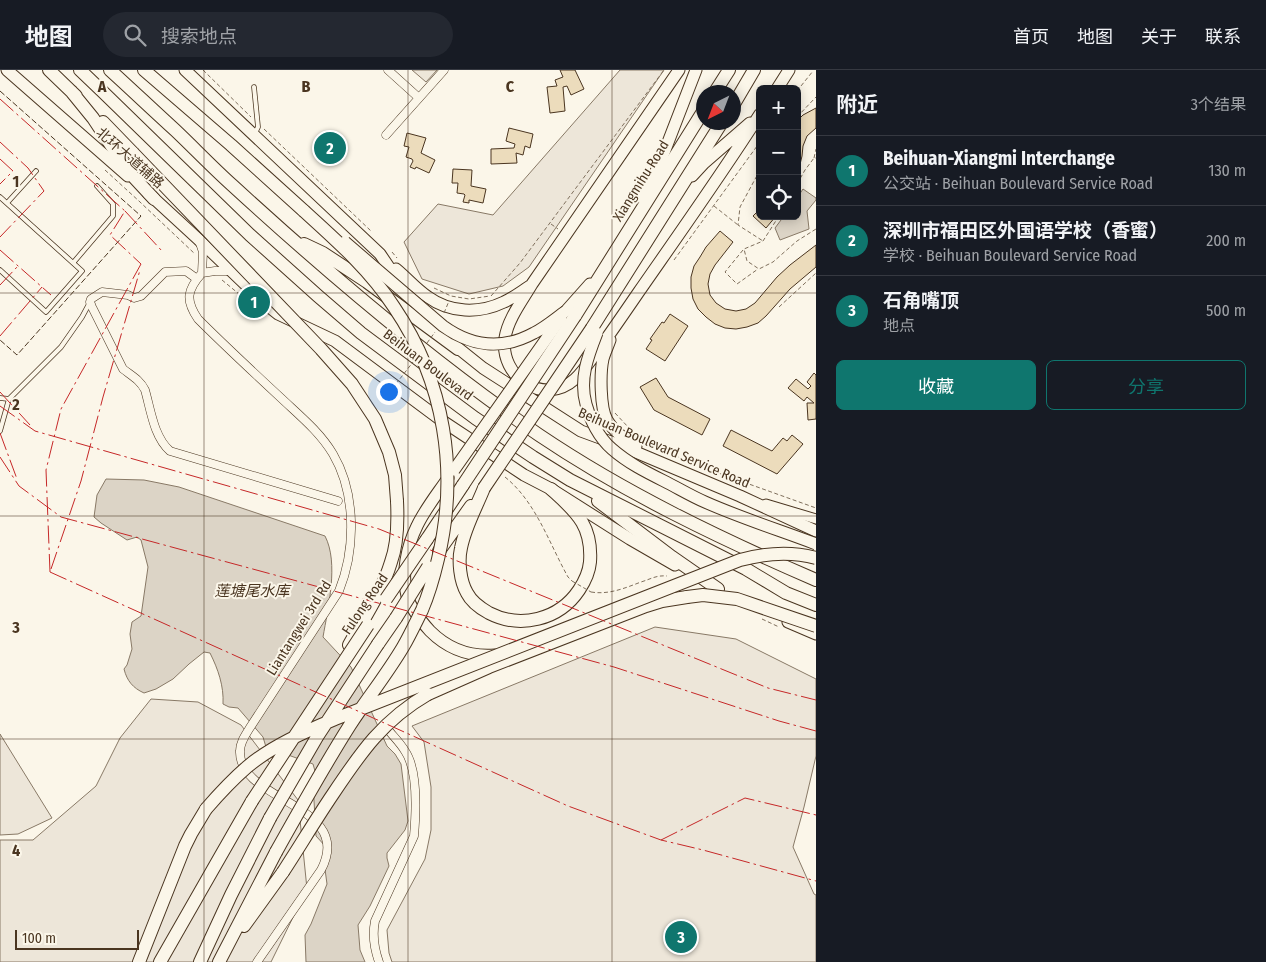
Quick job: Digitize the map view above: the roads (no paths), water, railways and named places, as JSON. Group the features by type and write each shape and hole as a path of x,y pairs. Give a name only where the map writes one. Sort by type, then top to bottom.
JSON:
{"highway":[{"path":"49,70 133,153 321,349 352,384 375,419 395,475 397,501 396,536 392,561 366,623"},
{"name":"Beihuan Boulevard","path":"80,70 250,235 361,334 475,418 532,457 570,480 730,561 786,593 816,605"},
{"name":"Beihuan Boulevard","path":"110,70 176,130 230,184 291,238 353,292 480,393 541,436 623,486 739,546 816,580"},
{"path":"144,70 339,242 377,283 408,329 424,362 436,395 444,429 447,499 443,538 434,578 423,608 403,647 350,726 276,852 220,959"},
{"path":"719,85 729,70"},
{"path":"741,92 754,70"},
{"path":"71,91 93,118 128,171 154,199"},
{"name":"Xiangmihu Road","path":"605,268 696,123"},
{"path":"200,962 230,895 270,818 317,737 428,567 594,331 624,278 717,130"},
{"path":"291,238 323,253 366,282 458,350"},
{"name":"Fulong Road","path":"160,962 252,801 330,683 366,623 386,599 426,540 463,485 570,314 605,268"},
{"path":"570,480 718,589"},
{"path":"484,488 467,526 461,548 460,565 462,579 466,592 476,604 486,612 514,621 530,621 555,613 565,606 576,594 585,580 589,569 589,539 583,523 573,509 551,489"},
{"path":"139,962 185,846 206,809 227,786 257,760 285,742 335,719 740,560 758,555 780,553 816,558"},
{"path":"220,959 283,872 358,757 393,719 411,704 428,694 524,653 662,601 702,595 737,599 816,626"}],"main road":[{"name":"北环大道辅路","path":"7,70 198,239 226,275"},
{"name":"Beihuan Boulevard Service Road","path":"185,70 380,254 418,310 458,350 581,431 672,467 816,531"},
{"path":"679,70 532,284 507,328 504,347 508,364 512,372 527,384 545,390 555,390 564,387 583,371 756,120"},
{"path":"627,232 660,163 696,70"},
{"path":"780,85 789,70"},
{"path":"679,190 704,163 756,118"},
{"path":"304,211 351,247 443,326 470,341 481,344 495,344 516,341 570,314"},
{"path":"380,254 428,298 458,310 470,311 494,307 506,302 532,284"},
{"path":"226,275 278,314 334,341 441,420 524,475 551,489 638,544 718,589 816,634"},
{"path":"524,653 487,656 470,654 446,644 435,636 416,614 408,596 405,578 408,552 417,525 426,511 454,470 570,314"},
{"path":"614,328 603,360 601,396 606,420 621,437 672,467"},
{"path":"594,331 583,375 584,395 590,418 596,431 610,448 638,467 704,502 816,544"}],"street":[{"path":"388,70 419,98"},
{"path":"386,135 444,70"},
{"name":"Liantangwei 3rd Rd","path":"198,239 203,252 200,276 191,287 190,304 193,312 198,320 315,431 333,454 340,468 350,503 350,549 343,581 240,745 240,757 248,773 312,818 321,828 327,842 326,858 321,870 257,962"},
{"path":"226,275 215,271 200,276 186,271 165,272 141,296 134,298 128,295 102,292 91,299 90,302 123,369 132,375 145,390 159,438 170,451 338,501"},
{"path":"740,496 816,519"},
{"path":"379,962 374,941 375,921 414,836 416,821 411,763 405,751 390,732"}],"lane":[{"path":"254,87 258,127 254,134"},
{"path":"7,203 36,171"},
{"path":"73,263 113,216 113,204 97,186"},
{"path":"0,197 82,271 46,312 0,270"},
{"path":"0,431 9,399 61,347 90,302"},
{"path":"0,398 9,399"}],"water":[{"path":"803,189 816,198 807,211 809,229 780,240 775,228 781,220 801,220 801,192"},
{"name":"莲塘尾水库","path":"106,479 144,480 179,487 325,536 329,547 332,572 330,599 323,637 351,667 387,746 401,764 408,821 405,830 387,853 389,866 370,906 358,925 360,950 365,962 306,962 305,935 327,884 324,862 327,848 316,836 313,783 315,771 313,764 266,747 263,737 238,708 223,704 220,678 210,653 204,652 173,679 156,689 144,693 129,681 124,669 132,649 130,634 132,622 141,616 148,567 141,540 137,537 127,540 94,517 97,495"}],"place":[{"name":"深圳市福田区外国语学校（香蜜）","path":"330,148"},
{"name":"Beihuan-Xiangmi Interchange","path":"254,302"},
{"name":"石角嘴顶","path":"681,937"}]}
